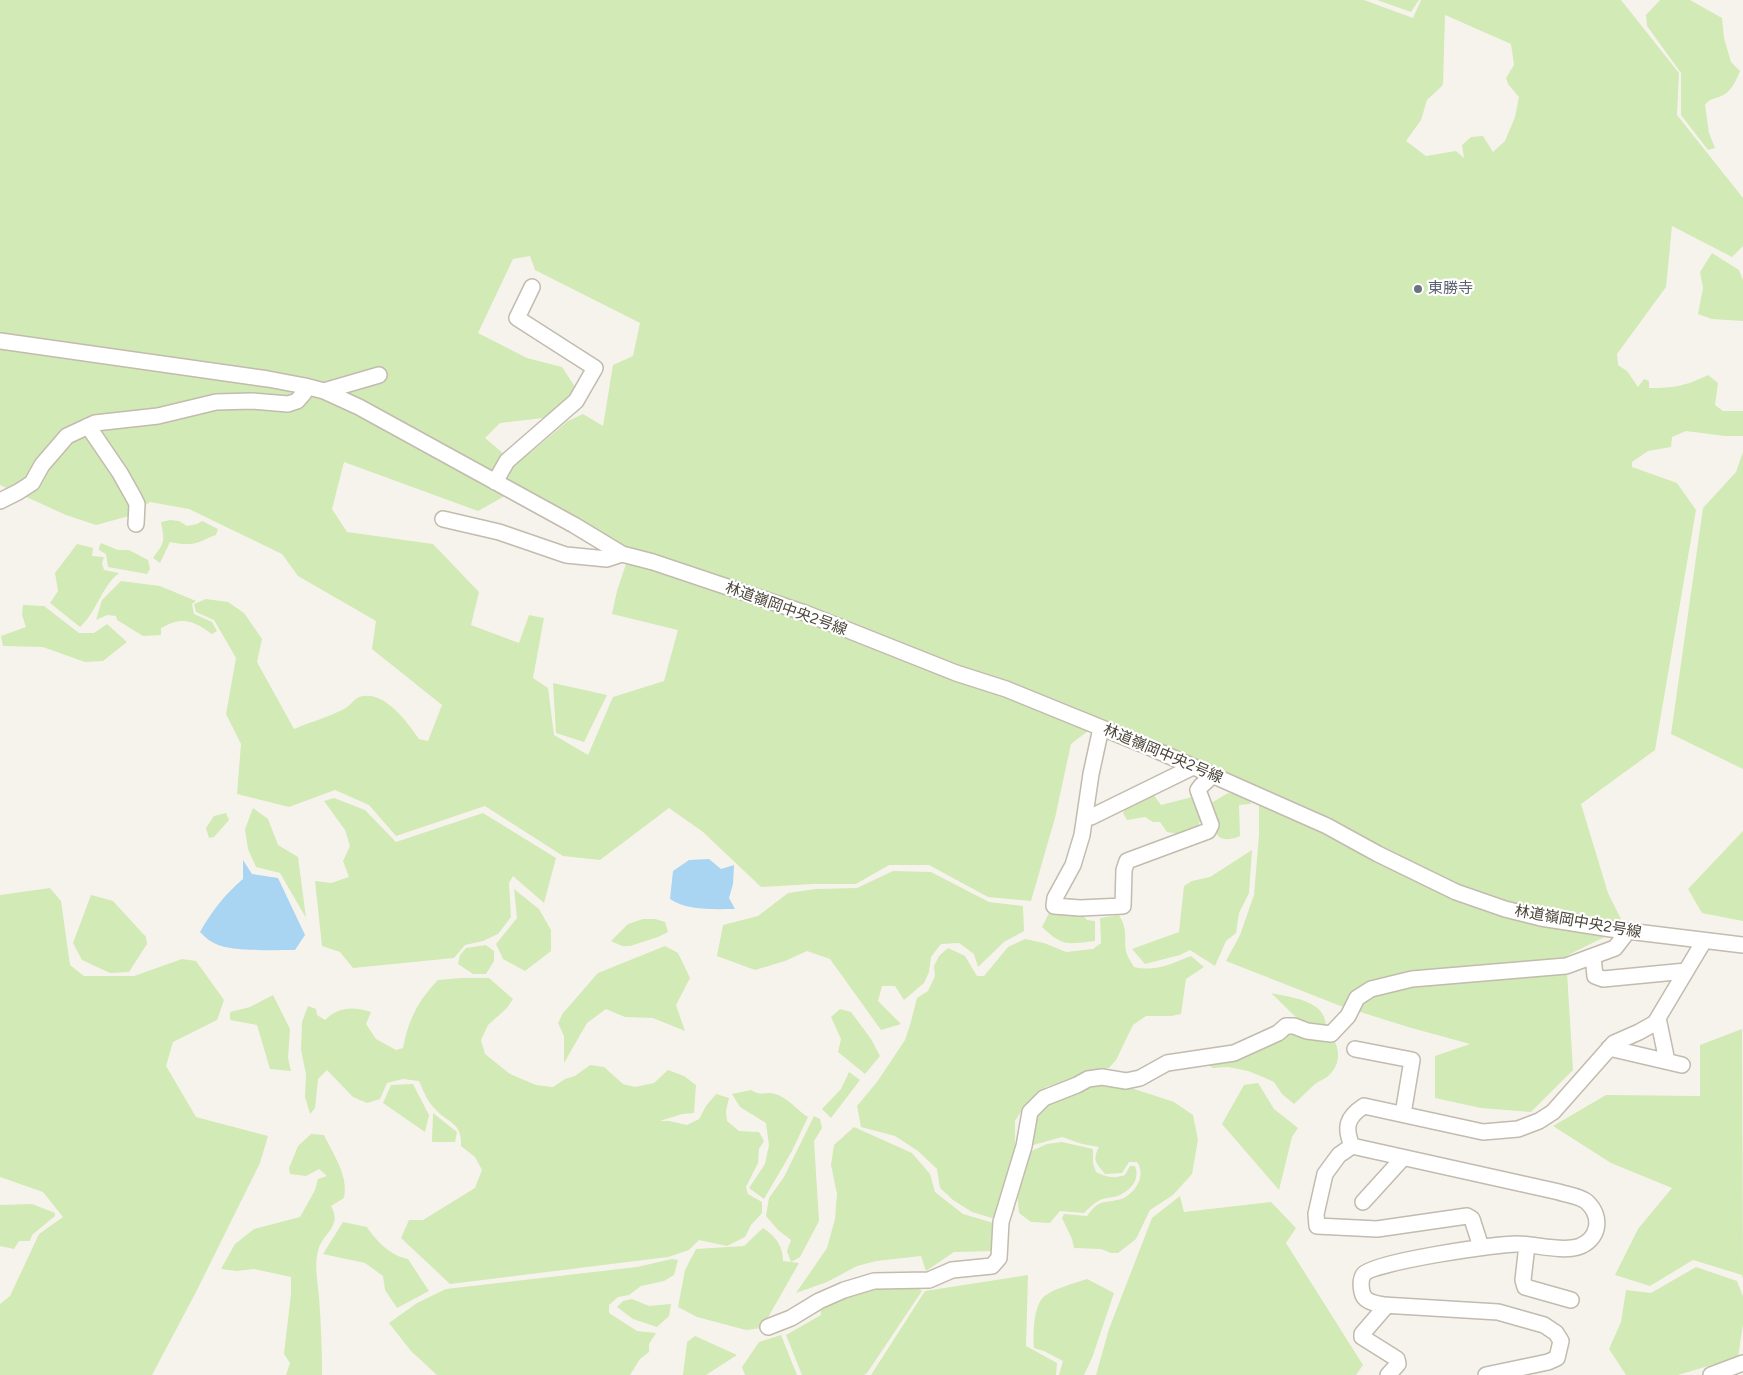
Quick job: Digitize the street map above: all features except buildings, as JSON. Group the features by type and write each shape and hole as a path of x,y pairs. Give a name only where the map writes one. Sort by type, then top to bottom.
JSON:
{"street":[{"path":"495,482 507,461 576,402 595,368 517,318 532,286"},
{"path":"0,341 268,379 324,391 359,407 622,554"},
{"path":"324,391 379,375"},
{"path":"0,501 32,482 42,465 67,436 95,422 158,416 216,402 252,401 288,404 297,401 304,393 305,386"},
{"path":"88,426 116,466 137,504 136,524"},
{"path":"443,519 499,532 566,555 607,559 622,554"},
{"name":"林道嶺岡中央2号線","path":"622,554 653,562 805,613 956,673 1006,689 1152,748 1213,775 1327,826 1378,854 1456,892 1505,910 1541,918 1628,931 1743,945"},
{"path":"1101,728 1091,774 1082,835 1073,865 1055,898 1054,906 1080,908 1123,906 1124,870 1127,862 1208,831 1211,825 1198,790 1213,775"},
{"path":"1085,816 1091,817 1193,767"},
{"path":"768,1327 791,1318 819,1301 844,1290 874,1281 929,1280 952,1270 992,1266 999,1258 1001,1222 1024,1146 1030,1112 1044,1098 1088,1079 1102,1078 1126,1081 1140,1078 1167,1063 1234,1053 1278,1033 1286,1026 1332,1034 1348,1016 1357,998 1371,989 1412,979 1566,966 1616,948 1628,931"},
{"path":"1352,1146 1348,1137 1348,1123 1353,1114 1364,1106 1483,1132 1518,1129 1539,1121 1553,1112 1614,1043 1655,1023 1704,941"},
{"path":"1592,957 1595,976 1603,979 1686,971"},
{"path":"1609,1048 1675,1063 1658,1018"},
{"path":"1355,1049 1412,1060 1403,1114"},
{"path":"1352,1146 1558,1192 1586,1201 1594,1210 1598,1221 1596,1232 1588,1242 1577,1247 1516,1244 1481,1247 1403,1261 1370,1270 1363,1275 1361,1283 1362,1295 1369,1302 1387,1306 1498,1312 1544,1325 1556,1333 1561,1341 1557,1358 1548,1362 1486,1375"},
{"path":"1352,1146 1340,1155 1324,1174 1316,1214 1317,1226 1377,1229 1467,1216 1472,1218 1481,1247"},
{"path":"1363,1202 1403,1158"},
{"path":"1527,1245 1523,1280 1525,1287 1570,1300"},
{"path":"1387,1306 1362,1334 1362,1337 1397,1359 1398,1364 1388,1375"},
{"path":"1711,1375 1743,1363"}],"green space":[{"path":"0,0 1364,0 1413,18 1421,0 1621,0 1679,73 1677,115 1743,198 1743,246 1732,257 1672,226 1666,287 1617,354 1618,365 1627,371 1638,387 1644,379 1649,381 1649,388 1666,388 1693,382 1708,375 1718,383 1715,405 1723,411 1743,411 1743,436 1725,436 1686,431 1672,437 1671,447 1648,451 1632,462 1632,467 1677,483 1696,510 1655,750 1581,804 1608,893 1625,927 1566,956 1573,1070 1531,1112 1481,1108 1435,1098 1435,1056 1470,1044 1338,1005 1226,961 1240,935 1254,895 1259,835 1259,793 1097,724 1071,744 1055,818 1031,901 988,897 929,865 889,865 856,884 761,887 703,832 669,808 600,860 563,856 485,806 396,836 369,805 335,790 289,807 237,794 241,744 226,714 236,658 214,620 196,612 194,604 206,599 228,602 244,613 262,639 257,662 294,729 338,712 359,697 368,696 386,702 401,716 419,739 428,741 442,705 372,649 376,621 298,576 282,554 189,509 150,502 129,516 96,525 66,515 0,485","holes":["1445,15 1511,44 1514,65 1506,78 1508,84 1519,97 1515,117 1505,141 1493,152 1483,136 1471,137 1462,145 1464,158 1456,151 1426,156 1406,141 1421,120 1427,100 1443,85","530,256 535,270 640,323 633,356 613,365 603,426 583,414 568,421 530,453 504,454 485,438 500,423 543,418 579,393 562,367 527,358 478,333 513,259","344,462 478,511 521,487 631,549 617,591 612,614 678,630 664,681 613,697 588,755 554,735 548,688 533,678 544,618 529,615 519,643 471,625 479,592 433,544 347,532 332,509"]},
{"path":"1377,0 1419,0 1411,12"},
{"path":"1660,0 1690,0 1722,18 1724,38 1731,62 1740,71 1735,83 1727,93 1710,100 1705,105 1709,133 1715,148 1708,150 1681,115 1681,73 1647,26 1646,15"},
{"path":"1712,253 1739,270 1743,280 1743,321 1712,319 1698,314 1703,288 1700,272"},
{"path":"1743,452 1743,769 1671,734 1703,508 1736,472"},
{"path":"179,521 187,526 202,521 218,529 216,535 196,543 170,542 160,563 153,558 163,541 161,522"},
{"path":"101,543 118,550 129,550 148,560 150,569 147,574 108,567 106,554 99,550"},
{"path":"77,544 93,548 92,556 104,557 102,563 104,570 119,573 108,585 91,614 80,627 50,603 58,591 55,573"},
{"path":"121,581 160,586 196,601 192,604 194,614 212,622 217,631 212,634 199,625 181,621 161,628 161,635 143,636 117,620 116,616 107,615 96,620 102,600"},
{"path":"23,605 44,606 79,633 94,633 107,624 127,642 103,661 85,662 43,647 3,646 1,636 26,627 22,615"},
{"path":"553,683 607,695 584,742 556,733"},
{"path":"1228,793 1247,796 1251,804 1239,805 1240,836 1224,839 1215,832 1208,805"},
{"path":"1153,794 1161,805 1196,796 1200,822 1196,831 1184,835 1167,832 1160,822 1153,822 1145,817 1127,820 1123,813 1129,804"},
{"path":"334,798 365,810 396,842 483,813 556,858 544,903 513,876 509,883 511,917 498,934 483,941 465,945 454,958 353,968 340,952 322,946 315,881 331,883 349,877 343,861 350,846 345,830 324,801"},
{"path":"253,808 268,819 278,845 298,857 306,918 280,873 256,867 248,849 245,829"},
{"path":"226,813 229,820 214,837 209,838 206,828 214,816"},
{"path":"1743,831 1743,921 1702,913 1688,889"},
{"path":"1252,850 1249,893 1239,913 1236,933 1226,941 1215,966 1190,950 1180,955 1145,964 1132,949 1179,932 1184,886 1192,881 1210,877"},
{"path":"893,871 931,872 989,902 1023,906 1024,931 1004,942 978,967 974,954 959,943 941,944 931,957 929,972 924,983 904,1000 895,986 882,986 878,1001 901,1024 881,1030 830,959 807,951 785,961 755,970 717,956 723,925 758,916 788,893 816,889 857,888"},
{"path":"50,888 61,901 70,965 84,976 134,976 182,959 196,961 224,1000 217,1020 173,1042 166,1066 196,1117 268,1136 260,1163 196,1292 152,1375 0,1375 0,1304 10,1296 39,1234 63,1217 43,1192 0,1177 0,895"},
{"path":"514,889 539,909 551,930 551,951 525,971 503,959 496,944 517,918"},
{"path":"91,895 113,901 146,937 147,944 129,972 110,973 82,960 73,943"},
{"path":"1050,911 1079,911 1087,920 1095,921 1095,941 1066,943 1055,938 1042,927"},
{"path":"1119,915 1125,929 1127,953 1134,967 1156,968 1191,956 1204,967 1186,979 1181,1014 1146,1016 1133,1025 1116,1060 1109,1068 1046,1087 1024,1107 1015,1121 1015,1210 1005,1216 992,1218 972,1212 953,1200 940,1188 937,1169 918,1151 895,1136 861,1127 857,1106 877,1082 905,1040 917,998 928,991 935,976 934,966 939,956 948,948 965,956 977,976 984,976 1008,947 1025,939 1044,943 1066,952 1093,949 1101,943 1100,918"},
{"path":"643,919 655,919 665,922 668,932 630,946 622,946 611,941 628,924"},
{"path":"486,945 494,951 494,961 486,974 473,974 458,964 460,955 466,948"},
{"path":"665,946 678,953 690,978 676,1005 685,1031 653,1018 625,1017 606,1009 587,1023 564,1063 564,1036 558,1023 563,1013 598,973"},
{"path":"489,978 513,999 507,1008 488,1025 481,1040 485,1054 510,1074 536,1085 553,1087 565,1079 575,1076 590,1065 604,1067 623,1084 635,1087 654,1083 668,1070 684,1076 696,1085 694,1113 682,1114 660,1121 687,1125 699,1119 706,1106 716,1094 729,1098 726,1111 727,1121 739,1131 759,1132 764,1141 759,1149 758,1163 746,1187 748,1194 762,1202 762,1213 751,1225 745,1237 727,1246 699,1240 689,1250 668,1257 450,1284 401,1238 409,1220 423,1220 475,1188 482,1170 475,1157 461,1146 461,1138 457,1128 432,1106 419,1081 403,1079 387,1083 380,1099 367,1103 353,1097 327,1070 318,1079 315,1108 310,1114 305,1097 306,1074 301,1050 302,1022 308,1006 316,1009 317,1015 325,1020 335,1012 346,1009 352,1008 371,1012 366,1024 376,1039 396,1050 403,1048 415,1011 438,980"},
{"path":"1271,993 1314,1005 1324,1017 1326,1026 1304,1025"},
{"path":"273,995 290,1029 288,1058 291,1071 270,1069 257,1025 230,1020 230,1012 250,1007"},
{"path":"840,1009 851,1012 871,1039 880,1056 865,1074 838,1052 841,1039 831,1017"},
{"path":"1742,1029 1743,1279 1742,1275 1693,1260 1650,1286 1615,1275 1638,1229 1672,1188 1611,1163 1553,1126 1606,1095 1700,1096 1700,1045"},
{"path":"1289,1032 1333,1038 1338,1054 1337,1064 1331,1073 1294,1104 1282,1094 1274,1082 1248,1071 1228,1067 1213,1068 1205,1063 1238,1056 1271,1045"},
{"path":"849,1072 860,1080 831,1118 822,1109 841,1089"},
{"path":"1094,1082 1122,1085 1174,1102 1193,1115 1198,1140 1192,1174 1173,1195 1150,1210 1136,1239 1118,1253 1111,1253 1101,1249 1074,1248 1062,1218 1064,1214 1087,1216 1099,1204 1121,1199 1129,1195 1139,1182 1141,1172 1137,1162 1129,1162 1122,1173 1105,1174 1095,1158 1099,1147 1082,1144 1062,1137 1030,1146 1038,1108"},
{"path":"1258,1083 1274,1109 1298,1128 1292,1137 1279,1190 1222,1124 1244,1085"},
{"path":"413,1084 429,1115 425,1132 383,1103 391,1085"},
{"path":"751,1090 779,1096 808,1117 792,1151 764,1199 749,1188 765,1164 769,1145 766,1123 740,1107 732,1094"},
{"path":"433,1113 457,1132 455,1142 432,1142"},
{"path":"814,1116 820,1119 822,1128 814,1141 819,1221 800,1257 791,1262 787,1251 791,1240 778,1230 766,1216 769,1198 784,1177"},
{"path":"854,1127 912,1153 930,1174 935,1192 963,1214 997,1224 995,1251 954,1252 926,1271 921,1256 876,1261 857,1266 827,1282 796,1293 827,1248 835,1219 837,1194 831,1165 834,1145"},
{"path":"311,1134 324,1135 339,1165 345,1190 344,1198 331,1206 335,1219 331,1230 320,1245 317,1257 322,1375 286,1375 290,1363 284,1354 291,1294 291,1277 254,1269 237,1271 221,1269 235,1244 254,1229 300,1217 315,1190 318,1179 327,1176 319,1169 306,1176 290,1174 289,1168 298,1146"},
{"path":"1062,1142 1093,1149 1093,1163 1096,1172 1110,1177 1121,1176 1125,1175 1130,1166 1135,1166 1136,1179 1124,1193 1100,1200 1084,1213 1060,1211 1050,1223 1031,1222 1019,1213 1017,1193 1029,1152 1047,1144"},
{"path":"1180,1196 1184,1212 1271,1202 1296,1228 1286,1243 1363,1365 1356,1375 1096,1375 1109,1329 1152,1218"},
{"path":"32,1204 55,1213 55,1216 32,1235 30,1241 19,1241 14,1249 0,1246 0,1205"},
{"path":"343,1222 367,1227 384,1247 396,1255 408,1259 429,1291 397,1308 385,1290 383,1276 365,1263 323,1254"},
{"path":"763,1228 778,1242 782,1250 783,1261 799,1263 762,1328 746,1330 697,1317 678,1307 685,1270 696,1249 744,1246"},
{"path":"672,1259 678,1260 674,1275 664,1281 641,1286 629,1295 618,1297 609,1305 609,1313 637,1331 656,1333 649,1344 649,1352 640,1359 630,1375 437,1375 411,1351 389,1323 417,1303 446,1289 637,1267"},
{"path":"1696,1267 1737,1281 1743,1296 1743,1324 1738,1357 1678,1375 1626,1375 1609,1349 1621,1322 1626,1290 1651,1293"},
{"path":"1028,1275 1026,1346 1057,1363 1056,1375 871,1375 925,1291"},
{"path":"1087,1279 1114,1293 1092,1358 1084,1375 1059,1375 1063,1361 1034,1348 1034,1327 1038,1305 1050,1292"},
{"path":"874,1287 916,1287 922,1291 867,1373 864,1375 802,1375 786,1335 821,1315 820,1307"},
{"path":"632,1299 649,1306 671,1304 669,1316 657,1327 633,1319 617,1307 623,1301"},
{"path":"781,1335 797,1375 745,1375 742,1367 759,1342"},
{"path":"695,1336 737,1355 706,1375 683,1375 687,1342"}],"water":[{"path":"709,859 721,869 734,865 733,884 729,898 735,909 685,906 670,899 673,871 689,860"},
{"path":"243,860 252,874 278,878 305,935 295,950 254,950 223,947 207,939 200,932 219,903 243,879"}],"place":[{"name":"東勝寺","path":"1418,289"}]}
